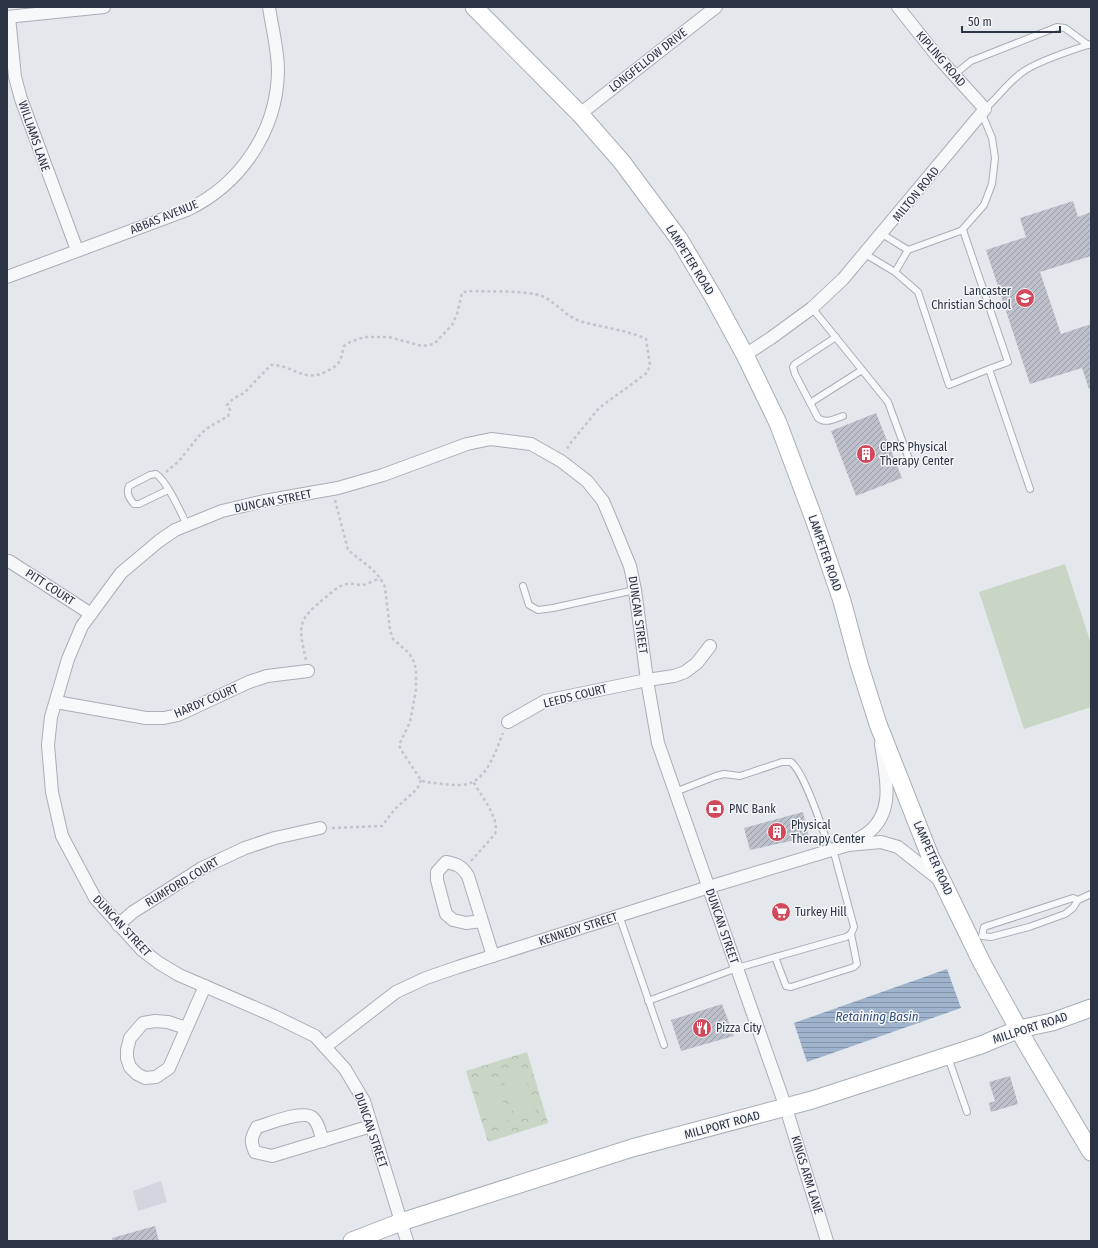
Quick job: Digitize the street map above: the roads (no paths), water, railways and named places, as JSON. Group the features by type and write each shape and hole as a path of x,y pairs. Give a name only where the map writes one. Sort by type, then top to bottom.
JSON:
{"main road":[{"name":"LAMPETER ROAD","path":"474,7 580,114 622,162 679,239 714,298 745,355 778,423 814,520 842,601 859,664 878,724 930,856 943,883 977,939 1019,1029 1091,1152"},
{"name":"MILLPORT ROAD","path":"352,1241 401,1222 632,1148 786,1108 981,1045 1019,1029 1052,1022 1091,1008"}],"street":[{"path":"8,17 104,7"},
{"name":"ABBAS AVENUE","path":"7,277 200,204 225,185 249,160 258,146 272,110 278,71 277,52 269,7"},
{"name":"LONGFELLOW DRIVE","path":"580,114 716,7"},
{"name":"KIPLING ROAD","path":"898,7 984,111"},
{"name":"WILLIAMS LANE","path":"8,17 15,77 21,99 77,250"},
{"name":"MILTON ROAD","path":"745,355 812,308 843,280 984,111"},
{"name":"DUNCAN STREET","path":"407,1241 364,1101 345,1068 315,1036 295,1025 179,975 159,963 142,950 95,898 62,836 52,792 48,745 51,717 68,659 82,626 122,573 159,541 175,530 222,511 264,501 332,490 383,475 467,444 491,439 531,444 562,461 586,481 603,501 630,566 636,590 646,680 658,743 786,1108"},
{"name":"PITT COURT","path":"8,560 91,614"},
{"name":"LEEDS COURT","path":"508,722 545,701 646,680 674,676 686,672 697,663 710,646"},
{"name":"HARDY COURT","path":"56,702 146,718 164,718 178,715 250,682 267,676 308,671"},
{"name":"KENNEDY STREET","path":"848,845 870,831 881,819 886,808 887,793 878,724"},
{"name":"RUMFORD COURT","path":"118,925 133,912 202,868 245,848 274,838 320,828"},
{"name":"KENNEDY STREET","path":"325,1047 396,992 426,978 708,887 848,845 881,842 898,847 943,883"},
{"path":"482,921 466,923 453,920 446,914 438,880 438,872 446,862 464,868 468,876 493,956"},
{"path":"186,1028 168,1022 155,1020 143,1023 130,1038 128,1050 130,1067 137,1074 145,1078 156,1077 169,1068 205,986"},
{"name":"KINGS ARM LANE","path":"786,1108 827,1241"},
{"path":"323,1141 314,1119 309,1115 300,1114 257,1127 252,1135 251,1144 256,1152 272,1156 323,1141 371,1126"}],"lane":[{"path":"954,74 971,61 1057,27 1065,28 1089,45"},
{"name":"MILTON ROAD","path":"984,111 1020,74 1032,66 1089,45"},
{"path":"895,272 908,250 962,230 984,205 992,184 996,158 984,111"},
{"path":"865,254 895,272 918,292 949,385 1008,362 962,230"},
{"path":"882,234 908,250"},
{"path":"812,308 888,402 910,462"},
{"path":"836,337 795,364 793,367 795,374 820,420 829,421 842,416"},
{"path":"810,403 862,370"},
{"path":"989,370 1030,489"},
{"path":"168,490 139,504 134,504 128,494 129,486 150,475 156,474 161,477 188,525"},
{"path":"523,586 529,605 538,610 636,590"},
{"path":"675,792 716,776 724,774 740,776 782,762 791,762 798,770 832,850 854,927 851,934 857,964 854,968 791,987 786,986 775,957"},
{"path":"977,939 1029,927 1065,914 1073,908 1078,900 1091,894"},
{"path":"977,939 984,927 1073,898 1078,900"},
{"path":"620,915 664,1045"},
{"path":"648,1001 737,968 846,937 851,934"},
{"path":"947,1056 967,1112"}],"water":[{"name":"Retaining Basin","path":"947,969 961,1008 807,1062 794,1023"}],"place":[{"name":"Lancaster Christian School","path":"1025,298"},
{"name":"CPRS Physical Therapy Center","path":"866,454"},
{"name":"PNC Bank","path":"715,809"},
{"name":"Physical Therapy Center","path":"777,832"},
{"name":"Turkey Hill","path":"781,912"},
{"name":"Pizza City","path":"702,1028"}]}
